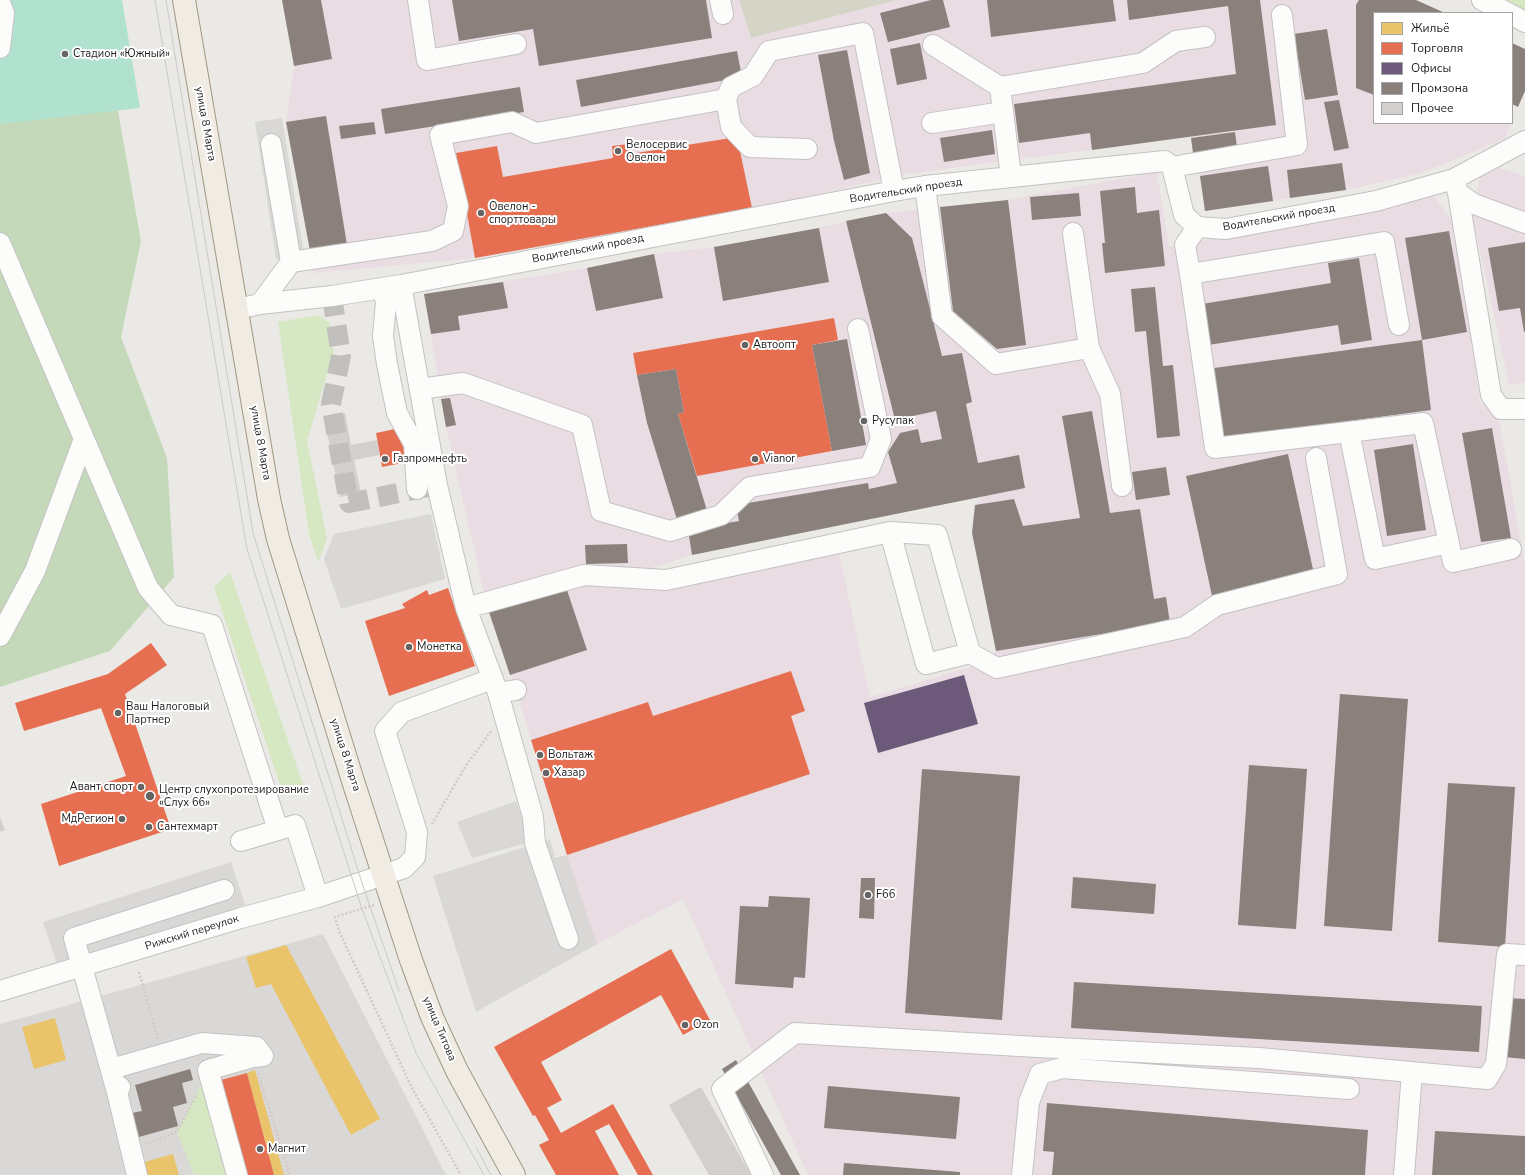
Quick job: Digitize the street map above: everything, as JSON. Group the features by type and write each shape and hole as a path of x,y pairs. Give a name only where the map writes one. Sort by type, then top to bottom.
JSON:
{"main road":[{"name":"улица 8 Марта","path":"184,0 269,499 278,539 318,672 384,875"},
{"name":"улица Титова","path":"384,875 411,960 432,1017 457,1072 514,1175"}],"street":[{"path":"418,0 427,60 516,44"},
{"path":"1482,0 1506,12"},
{"path":"0,3 4,12 0,48"},
{"path":"1282,15 1297,145 1172,167 1184,215 1197,226 1185,244 1215,448 1423,423 1453,562 1511,549"},
{"path":"1513,16 1525,22"},
{"path":"807,149 750,147 732,127 726,98 731,87 753,76 769,51 863,33 894,191"},
{"path":"933,45 1000,87 1143,63 1176,41 1205,36"},
{"path":"1000,87 1011,177"},
{"path":"260,304 291,262 432,241 453,231 458,206 440,135 512,122 536,133 726,98"},
{"path":"932,123 1003,112"},
{"name":"Водительский проезд","path":"1197,226 1226,230 1456,186 1525,141"},
{"path":"271,144 291,262"},
{"name":"Водительский проезд","path":"237,309 260,304 332,296 391,287 925,186 1165,160 1172,167"},
{"path":"925,186 942,316 996,364 1088,348"},
{"path":"1456,186 1474,204 1525,223"},
{"path":"1456,186 1491,396 1501,409 1525,409"},
{"path":"1073,233 1088,348 1110,394 1122,486"},
{"path":"1190,274 1384,242 1399,325"},
{"path":"0,243 148,588 171,615 212,624 278,830"},
{"path":"391,287 420,389 437,485 466,608 502,687 504,714 533,818 535,843 568,939"},
{"path":"391,287 386,302 383,336 386,364 398,412 414,444 417,489"},
{"path":"420,389 463,383 582,425 601,511 670,531 721,515 750,487 870,467 881,439 858,328"},
{"path":"1349,432 1375,559 1449,543"},
{"path":"0,636 35,571 84,440"},
{"path":"890,532 926,664 970,653 997,668 1185,628 1217,605 1337,574 1316,458"},
{"path":"466,608 584,575 666,580 890,532 936,535 970,653"},
{"name":"Рижский переулок","path":"0,991 318,896 404,868 415,857 417,832 385,730 402,712 502,687"},
{"path":"241,841 295,825 318,896"},
{"path":"137,1175 118,1090 74,938 224,890"},
{"path":"764,1175 722,1088 795,1033 1259,1058 1487,1079 1496,1064 1507,954 1525,955"},
{"path":"111,1070 202,1043 256,1048 263,1056 253,1057 208,1070 237,1175"},
{"path":"1022,1175 1029,1102 1040,1074 1062,1068 1349,1088"},
{"path":"1404,1175 1412,1072"}],"path":[{"path":"430,826 465,767 504,714"},
{"path":"374,905 335,917 337,924 412,1088 461,1175"},
{"path":"139,972 163,1054"},
{"path":"253,1057 290,1175"},
{"path":"131,1149 177,1132 208,1070"}],"shaded area":[{"path":"282,0 739,0 751,38 897,0 1416,0 1373,12 1373,124 1511,124 1505,139 1418,174 1346,190 1205,211 1200,176 1195,163 1191,138 1187,137 907,174 775,204 475,258 314,273 286,122 294,66"},
{"path":"739,0 897,0 751,38"},
{"path":"282,118 304,255 276,259 255,122"},
{"path":"1498,167 1525,176 1525,382 1509,385 1472,213 1481,173"},
{"path":"1157,172 1169,247 1433,195 1455,224 1480,403 1499,419 1525,564 1525,1175 808,1175 683,899 597,944 567,855 516,690 489,612 566,587 839,552 870,697 973,666 996,651 972,533 975,505 984,496 692,555 651,568 586,564 484,593 446,427 424,294 587,268 654,254 714,247 819,228 886,213 1008,200"},
{"path":"431,514 445,579 341,609 324,559 334,534"},
{"path":"516,801 530,842 472,858 457,822"},
{"path":"550,839 555,858 567,855 597,944 476,1012 433,876"},
{"path":"231,862 245,905 57,964 43,922"},
{"path":"323,934 446,1175 0,1175 0,1024"}],"green space":[{"path":"0,0 117,105 141,241 121,337 167,458 174,577 110,651 0,687"},
{"name":"Стадион «Южный»","path":"0,0 122,0 140,108 0,124"},
{"path":"1497,0 1525,0 1525,13"},
{"path":"318,315 329,322 333,330 334,341 333,354 307,441 327,538 318,563 309,534 278,322"},
{"path":"230,572 304,787 283,794 214,587"},
{"path":"208,1070 237,1175 194,1175 177,1132"}],"building: Жильё":[{"path":"286,945 380,1119 351,1135 271,984 256,988 246,957"},
{"path":"55,1018 66,1060 34,1069 22,1027"},
{"path":"255,1070 284,1175 274,1175 247,1073"},
{"path":"173,1154 179,1175 145,1175 141,1163"}],"building: Торговля":[{"path":"737,137 752,208 475,258 456,153 497,146 503,177 613,158 612,146 628,144 630,154"},
{"path":"834,318 838,340 812,345 832,451 697,476 678,414 684,412 676,369 637,375 633,353"},
{"path":"400,428 407,462 382,467 376,433"},
{"path":"448,588 475,666 389,696 365,621 405,608 402,604 427,590 429,595"},
{"path":"151,643 167,665 125,694 171,829 59,866 41,804 126,776 101,708 24,731 15,703 108,674"},
{"path":"791,671 805,711 791,716 810,774 567,855 531,740 648,702 653,716"},
{"path":"671,949 710,1020 683,1035 661,995 541,1062 562,1100 547,1108 561,1133 613,1104 653,1175 638,1175 609,1124 595,1131 619,1175 556,1175 539,1145 549,1140 535,1115 533,1116 494,1047"},
{"path":"247,1073 274,1175 247,1175 221,1080"}],"building: Офисы":[{"path":"964,675 978,724 878,753 864,703"}],"building: Промзона":[{"path":"282,0 321,0 332,59 294,66"},
{"path":"452,0 706,0 712,38 539,66 533,29 459,41"},
{"path":"931,0 943,0 950,27 888,42 880,13"},
{"path":"987,0 1113,0 1116,21 991,37"},
{"path":"1127,0 1260,0 1276,125 1092,150 1090,133 1019,143 1014,104 1236,74 1228,6 1129,20"},
{"path":"1359,0 1416,0 1443,12 1373,12 1373,95 1356,88 1356,5"},
{"path":"1327,29 1338,95 1305,100 1294,34"},
{"path":"920,43 927,79 897,85 890,49"},
{"path":"1513,43 1525,49 1525,91 1518,107 1513,104"},
{"path":"847,50 870,173 844,180 834,141 818,55"},
{"path":"737,51 742,77 581,107 576,80"},
{"path":"520,87 524,112 385,134 381,109"},
{"path":"1339,100 1349,148 1334,151 1324,102"},
{"path":"326,116 347,245 310,251 286,122"},
{"path":"374,122 376,134 341,139 339,126"},
{"path":"992,130 995,154 944,162 940,138"},
{"path":"1235,132 1237,147 1193,153 1191,138"},
{"path":"1342,163 1346,190 1290,198 1287,170"},
{"path":"1268,166 1273,201 1205,211 1200,176"},
{"path":"1135,187 1137,213 1159,210 1165,266 1105,273 1102,243 1105,243 1100,191"},
{"path":"1079,193 1081,216 1032,220 1030,197"},
{"path":"1008,200 1026,345 997,349 953,311 940,207"},
{"path":"886,213 912,238 942,356 962,353 972,402 966,404 978,463 1019,455 1025,488 692,555 688,530 739,521 736,505 868,483 869,489 897,483 888,452 900,433 918,429 921,443 942,439 936,411 895,420 846,221"},
{"path":"819,228 829,282 723,301 714,247"},
{"path":"1449,231 1467,332 1422,340 1405,238"},
{"path":"1525,242 1524,332 1520,308 1499,311 1488,248"},
{"path":"654,254 663,298 596,311 587,268"},
{"path":"1359,258 1372,340 1341,345 1338,325 1208,345 1202,304 1331,283 1328,263"},
{"path":"503,282 508,308 458,316 460,330 431,334 424,294"},
{"path":"1155,287 1163,366 1173,365 1180,436 1157,438 1146,331 1135,332 1131,289"},
{"path":"847,339 866,445 832,451 812,345"},
{"path":"1422,340 1431,410 1223,438 1214,368"},
{"path":"676,369 684,412 678,414 708,514 678,523 647,423 637,375"},
{"path":"450,398 456,425 446,427 441,399"},
{"path":"1092,411 1110,513 1140,509 1154,599 1166,597 1170,623 996,651 972,533 975,505 1014,499 1023,526 1080,518 1062,416"},
{"path":"1492,428 1511,538 1481,542 1462,433"},
{"path":"1413,444 1426,530 1387,536 1374,450"},
{"path":"1288,454 1314,574 1212,596 1186,476"},
{"path":"1166,467 1170,495 1136,500 1132,472"},
{"path":"627,544 628,563 586,564 585,545"},
{"path":"566,587 587,650 510,675 489,612"},
{"path":"1340,694 1408,699 1392,931 1324,926"},
{"path":"1249,765 1307,769 1296,929 1238,925"},
{"path":"922,769 1020,776 1002,1020 905,1013"},
{"path":"1448,783 1515,787 1505,947 1438,942"},
{"path":"1073,877 1156,884 1154,914 1071,908"},
{"path":"861,878 875,878 874,919 859,918"},
{"path":"769,896 810,898 805,978 794,977 793,988 735,984 740,906 768,907"},
{"path":"1074,982 1482,1006 1479,1052 1071,1028"},
{"path":"1509,998 1525,999 1525,1059 1504,1057"},
{"path":"736,1060 800,1175 781,1175 722,1069"},
{"path":"190,1069 193,1080 182,1083 187,1103 173,1107 178,1126 139,1137 132,1113 142,1111 135,1085"},
{"path":"828,1086 960,1097 956,1139 824,1128"},
{"path":"1047,1103 1368,1130 1365,1175 1052,1175 1054,1152 1043,1151"},
{"path":"1435,1131 1525,1136 1525,1175 1432,1175"},
{"path":"844,1163 960,1172 960,1175 843,1175"}],"building: Прочее":[{"path":"345,413 351,445 377,440 380,455 354,460 361,493 340,497 324,417"},
{"path":"0,817 5,830 0,832"},
{"path":"701,1087 751,1175 709,1175 669,1105"}],"tunnel":[{"path":"332,296 341,356 331,404 349,503 433,486"}],"tram line":[{"path":"155,0 247,549 362,909 416,1053 484,1175"},
{"path":"166,0 253,533 362,883 399,991"},
{"path":"476,1147 491,1175"}],"place":[{"name":"Стадион «Южный»","path":"65,54"},
{"name":"Велосервис Овелон","path":"618,151"},
{"name":"Овелон - спорттовары","path":"481,213"},
{"name":"Автоопт","path":"745,345"},
{"name":"Русупак","path":"864,421"},
{"name":"Газпромнефть","path":"385,459"},
{"name":"Vianor","path":"755,459"},
{"name":"Монетка","path":"409,647"},
{"name":"Ваш Налоговый Партнер","path":"118,713"},
{"name":"Вольтаж","path":"540,755"},
{"name":"Хазар","path":"546,773"},
{"name":"Авант спорт","path":"141,787"},
{"name":"Центр слухопротезирование «Слух 66»","path":"150,796"},
{"name":"МдРегион","path":"122,819"},
{"name":"Сантехмарт","path":"149,827"},
{"name":"F66","path":"868,895"},
{"name":"Ozon","path":"685,1025"},
{"name":"Магнит","path":"260,1149"}]}
